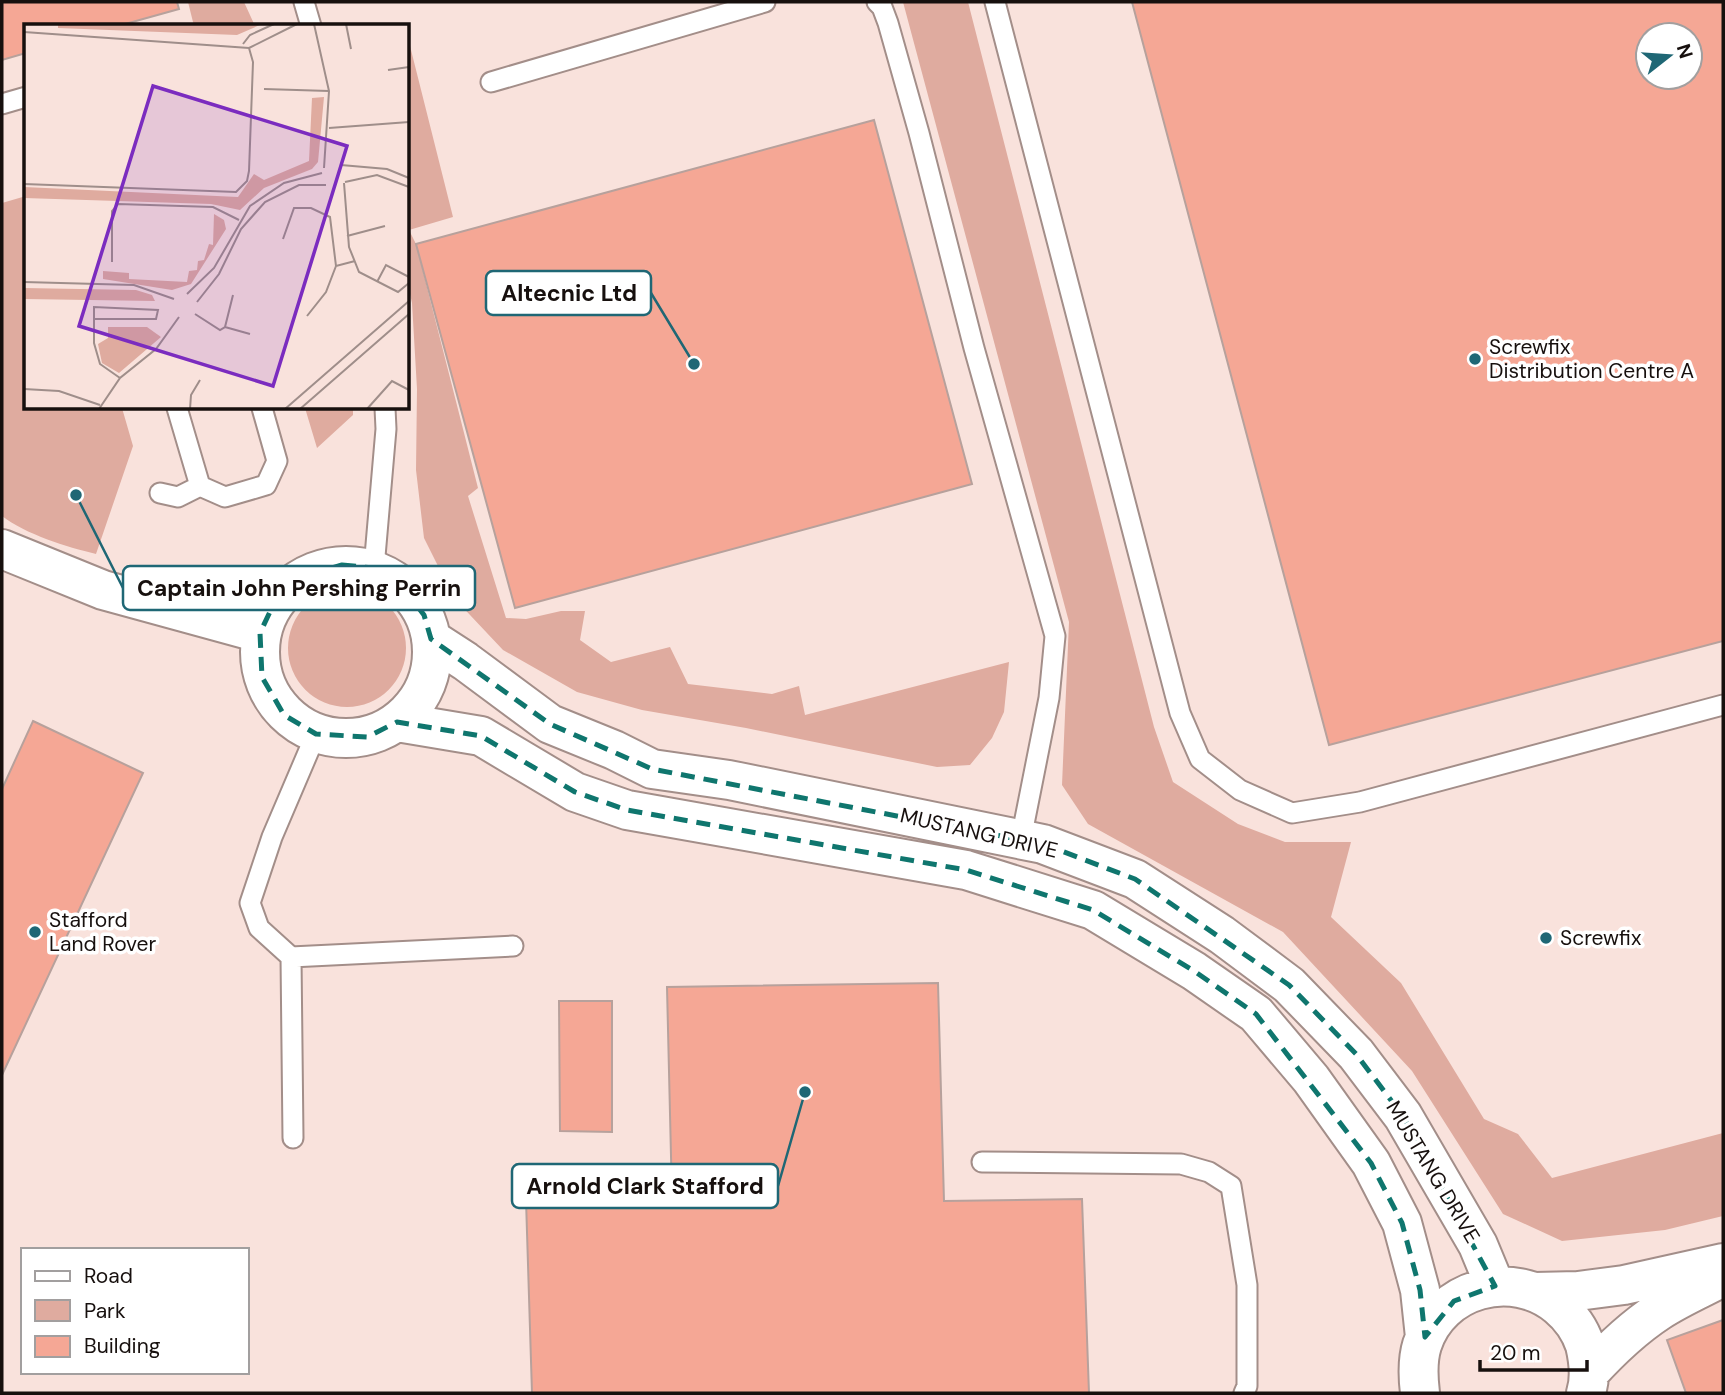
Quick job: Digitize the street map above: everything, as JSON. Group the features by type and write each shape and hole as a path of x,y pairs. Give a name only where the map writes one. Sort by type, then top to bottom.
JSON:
{"street":[{"path":"2,549 103,590 260,634"},
{"path":"342,565 374,568 403,587 424,615 431,639 430,674 420,698 397,722 367,737 316,734 284,715 262,677 260,634 275,601 302,577 342,565"},
{"name":"MUSTANG DRIVE","path":"431,639 550,724 652,769 729,780 1021,839 1043,844 1135,878 1222,935 1289,985 1356,1054 1403,1116 1478,1245 1495,1286"},
{"name":"MUSTANG DRIVE","path":"397,722 481,736 575,792 627,810 966,870 1093,910 1194,971 1256,1014 1311,1079 1371,1163 1402,1223 1420,1290 1416,1372"},
{"path":"1535,1292 1578,1291 1624,1285 1723,1263"},
{"path":"1587,1387 1606,1355 1635,1329 1660,1310 1723,1277"},
{"path":"1416,1372 1435,1319 1454,1301 1476,1290 1514,1286 1551,1300 1566,1313 1577,1328 1583,1338 1589,1360 1587,1387"}],"lane":[{"path":"304,2 310,24"},
{"path":"491,82 765,2"},
{"path":"877,2 882,7 919,133 974,348 1055,636 1049,698 1021,839"},
{"path":"995,2 1180,713 1200,759 1240,790 1292,813 1360,802 1723,705"},
{"path":"2,104 24,98"},
{"path":"178,410 200,486 225,497 266,485 277,461 263,410"},
{"path":"374,568 386,429 385,410"},
{"path":"160,493 178,497 200,486"},
{"path":"316,734 272,837 250,903 259,928 291,957 513,946"},
{"path":"291,957 293,1138"},
{"path":"982,1161 1181,1164 1209,1172 1231,1186 1247,1285 1247,1386 1244,1393"}],"highlighted area":[{"path":"342,565 374,568 403,587 424,615 431,639 550,724 652,769 1043,844 1135,879 1289,985 1356,1054 1403,1116 1495,1286 1454,1301 1425,1337 1420,1290 1402,1223 1371,1163 1256,1014 1194,971 1093,910 966,870 627,810 575,792 481,736 397,722 367,737 316,734 284,715 262,677 260,633 275,601 302,577"}],"green space":[{"path":"188,2 244,2 254,24 194,24"},
{"path":"903,2 968,2 1154,727 1173,782 1238,824 1285,842 1351,842 1331,917 1401,983 1484,1119 1518,1134 1552,1178 1723,1133 1723,1216 1665,1230 1562,1241 1503,1214 1412,1071 1283,932 1088,824 1062,785 1069,622"},
{"path":"410,46 453,217 410,230"},
{"path":"24,197 24,410 123,410 133,446 96,554 34,534 2,516 2,203"},
{"path":"410,232 416,244 478,488 468,496 506,618 526,619 561,611 585,611 580,640 611,662 670,647 688,684 772,694 799,686 805,715 1009,662 1004,712 992,738 970,765 937,767 642,710 577,692 503,650 454,598 424,538 416,470 417,389"},
{"path":"306,410 353,410 353,415 317,448"},
{"path":"347,589 369,594 389,606 401,626 406,648 401,670 389,690 369,702 347,707 325,702 305,690 293,670 288,648 293,626 305,606 325,594"}],"building":[{"path":"2,2 177,2 179,9 125,24 24,24 24,54 2,60"},
{"name":"Screwfix Distribution Centre A","path":"1132,2 1723,2 1723,641 1329,745"},
{"path":"874,120 972,484 515,608 416,244"},
{"name":"Stafford Land Rover","path":"33,721 143,773 2,1075 2,789"},
{"path":"938,983 944,1201 1082,1199 1089,1393 532,1393 526,1200 672,1198 667,987"},
{"path":"559,1001 612,1001 612,1132 560,1131"},
{"path":"1723,1320 1723,1393 1686,1393 1667,1340"}],"place":[{"name":"Screwfix Distribution Centre A","path":"1475,359"},
{"name":"Altecnic Ltd","path":"694,364"},
{"name":"Captain John Pershing Perrin","path":"76,495"},
{"name":"Stafford Land Rover","path":"35,932"},
{"name":"Screwfix","path":"1546,938"},
{"name":"Arnold Clark Stafford","path":"805,1092"}]}
